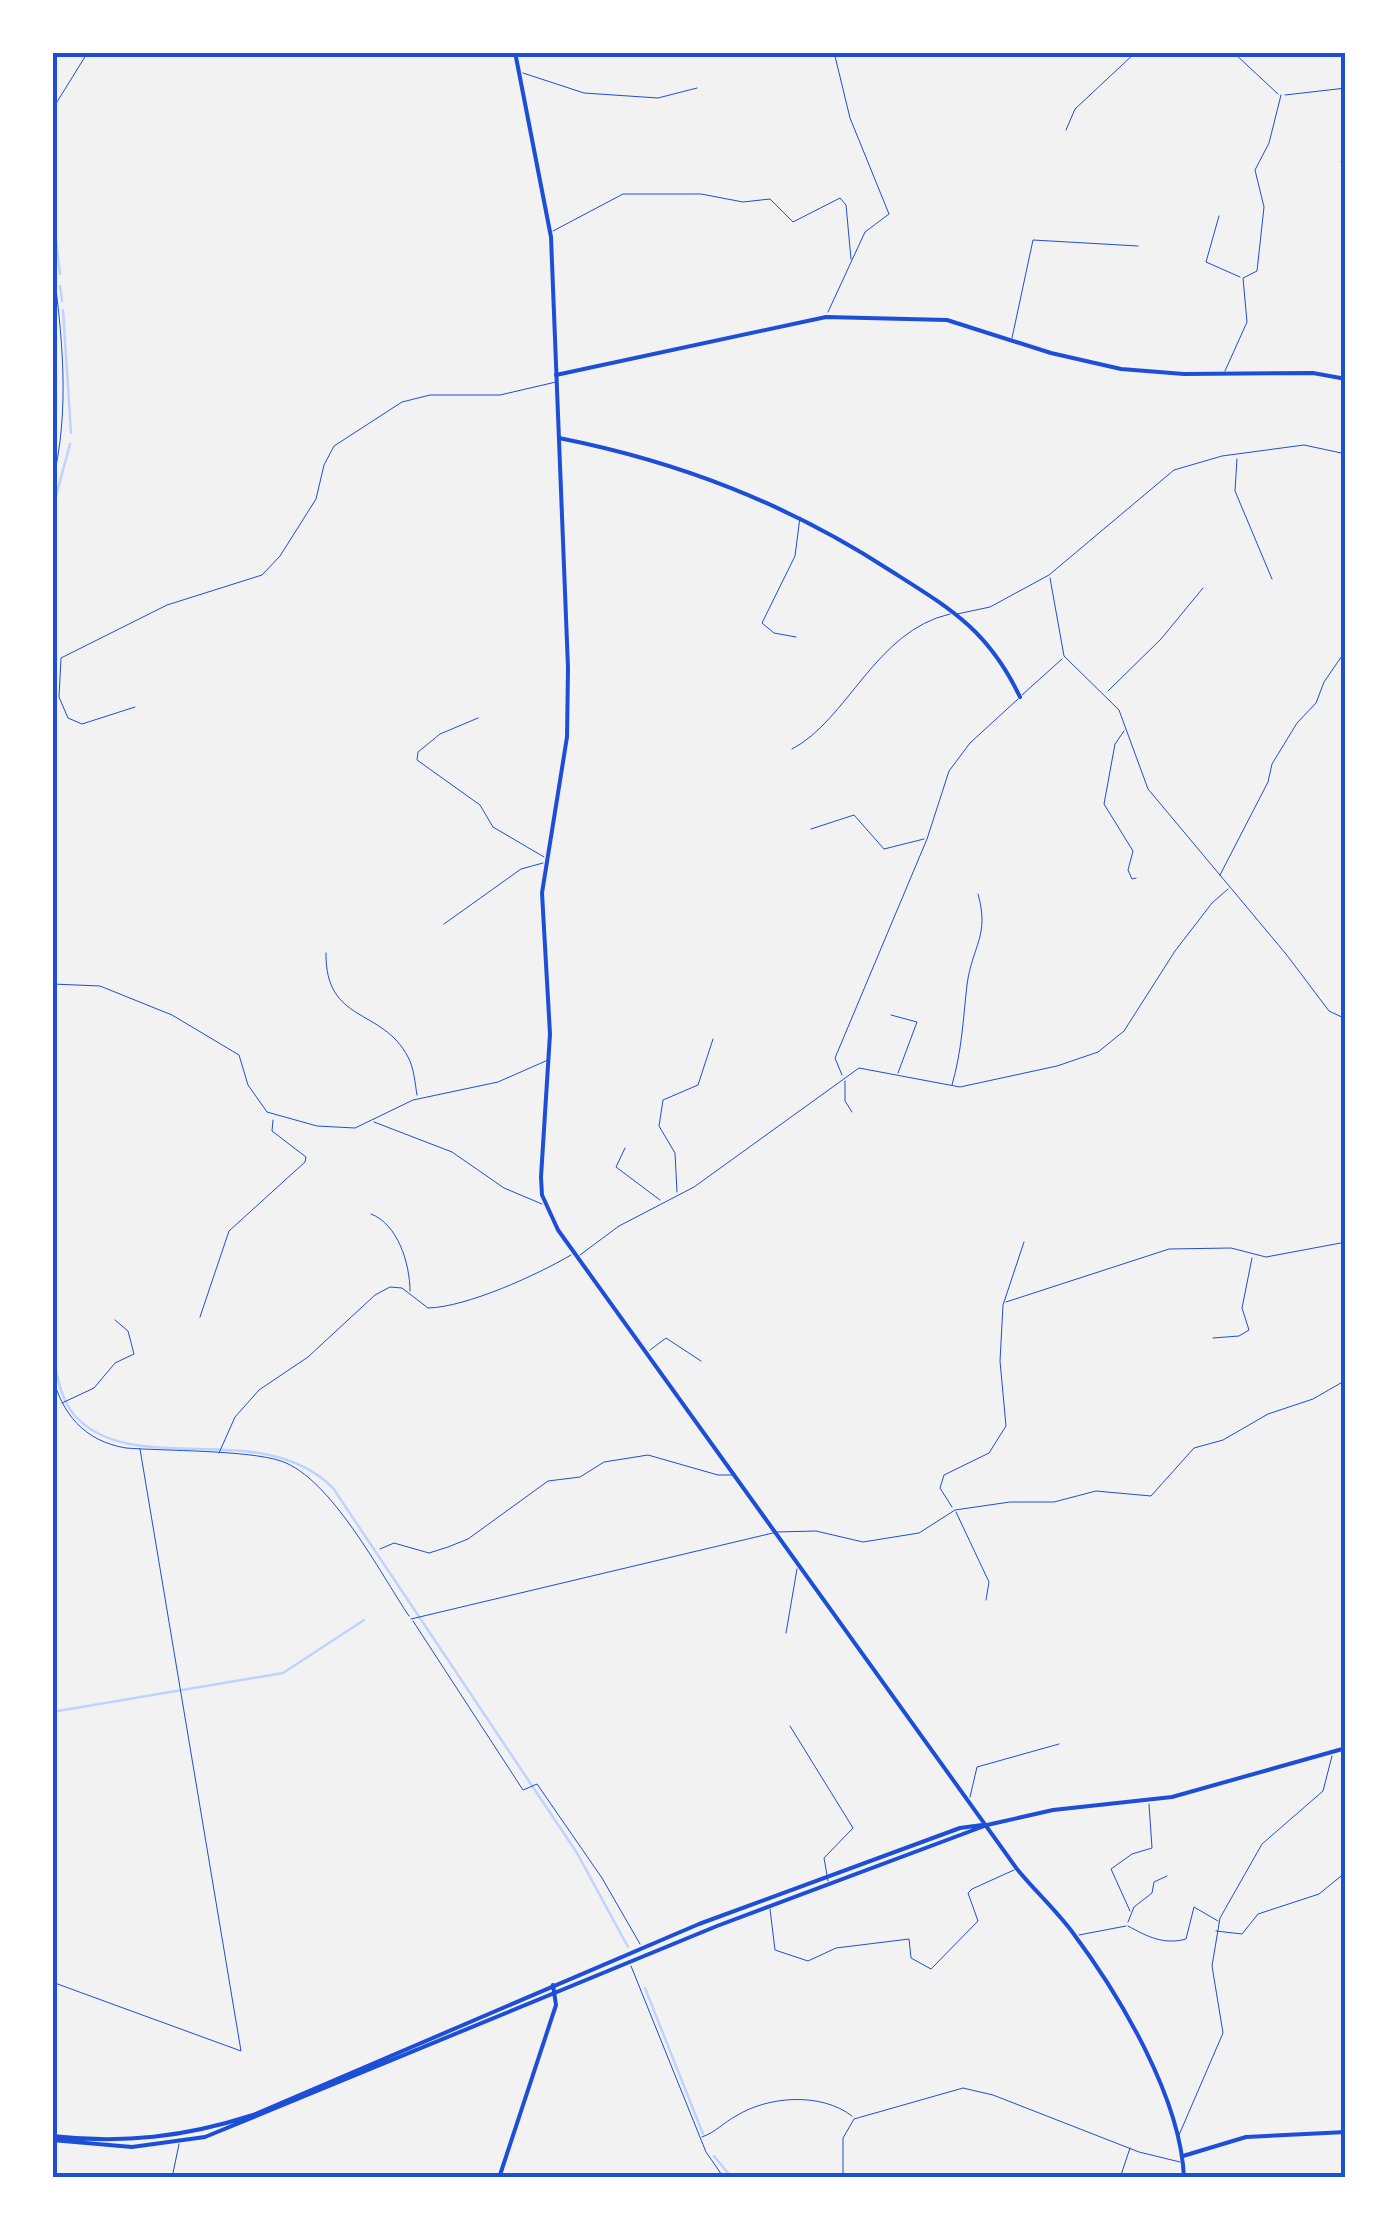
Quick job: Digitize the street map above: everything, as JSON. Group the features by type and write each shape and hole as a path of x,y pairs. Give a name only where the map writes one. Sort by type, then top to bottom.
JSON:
{"street":[{"path":"515,52 550,233 568,717 544,860 548,1060 540,1148 545,1204 576,1255 1017,1869 1076,1936 1144,2052 1179,2135 1184,2178"},
{"path":"556,374 826,317 947,320 1094,365 1224,374 1301,373 1346,380"},
{"path":"559,438 680,467 843,538 960,614 993,651 1020,697"},
{"path":"52,2138 140,2140 179,2136 253,2115 642,1947 960,1828 1054,1810 1148,1801 1346,1748"},
{"path":"52,2138 132,2147 179,2144 262,2117 645,1955 987,1825"},
{"path":"499,2178 556,2005 553,1985"},
{"path":"1183,2159 1263,2135 1346,2132"}],"lane":[{"path":"52,110 88,52"},
{"path":"826,317 851,258 872,224 889,214 850,118 834,52"},
{"path":"1066,130 1075,109 1136,52"},
{"path":"1233,52 1246,70 1281,95 1346,88"},
{"path":"519,73 584,93 658,98 697,88"},
{"path":"1219,216 1206,262 1243,278 1257,271 1264,207 1255,170 1270,142 1281,95"},
{"path":"550,233 623,194 701,194 743,202 770,199 793,222 840,198 846,205 851,258"},
{"path":"1012,341 1033,240 1138,246"},
{"path":"52,258 64,402 62,448 52,484"},
{"path":"1224,374 1247,322 1243,278"},
{"path":"135,707 82,724 68,718 59,697 61,658 167,604 262,576 280,556 316,499 324,465 334,446 402,402 430,395 500,395 556,382"},
{"path":"792,749 814,734 885,653 930,622 990,607 1048,575 1108,521 1143,498 1164,475 1222,456 1304,446 1346,454"},
{"path":"1237,456 1235,491 1272,578"},
{"path":"796,637 774,633 762,623 795,556 800,517"},
{"path":"1048,575 1064,656 1119,710 1148,789 1286,954 1329,1012 1346,1020"},
{"path":"1105,694 1161,639 1202,588"},
{"path":"1218,877 1268,782 1272,764 1296,723 1316,703 1324,682 1346,650"},
{"path":"852,1112 846,1107 844,1078 835,1058 927,839 940,793 958,756 1064,656"},
{"path":"1346,659 1346,675"},
{"path":"478,718 433,737 418,752 417,760 480,805 494,827 544,860"},
{"path":"1126,729 1116,744 1104,804 1133,851 1128,870 1132,879 1136,878"},
{"path":"810,829 854,815 884,848 927,839"},
{"path":"444,924 521,868 544,860"},
{"path":"219,1454 235,1417 259,1390 308,1357 375,1296 395,1286 428,1308 462,1304 543,1272 677,1196 790,1122 810,1100 864,1068 951,1088 1057,1066 1109,1045 1124,1031 1175,950 1228,889"},
{"path":"951,1088 964,1040 968,983 985,926 978,894"},
{"path":"326,953 327,978 337,1000 381,1026 407,1054 418,1098"},
{"path":"52,984 100,986 172,1015 212,1042 235,1051 243,1060 252,1094 275,1118 343,1130 374,1122 418,1098 488,1085 548,1060"},
{"path":"891,1015 917,1022 896,1076"},
{"path":"677,1196 675,1153 659,1126 662,1100 698,1085 713,1039"},
{"path":"200,1317 228,1232 306,1162 272,1131 275,1118"},
{"path":"374,1122 452,1152 504,1188 545,1204"},
{"path":"625,1148 616,1167 662,1202"},
{"path":"371,1214 390,1228 405,1257 410,1294"},
{"path":"986,1600 988,1582 954,1510 942,1494 940,1482 953,1470 989,1453 1006,1426 1000,1361 1002,1305 1024,1242"},
{"path":"1002,1305 1025,1294 1169,1249 1232,1248 1253,1255 1282,1256 1346,1242"},
{"path":"1213,1338 1239,1336 1249,1330 1242,1308 1253,1255"},
{"path":"61,1403 94,1388 114,1363 134,1354 128,1331 115,1320"},
{"path":"648,1352 666,1338 701,1360"},
{"path":"52,1375 61,1403 91,1435 117,1446 271,1458 308,1477 330,1500 413,1618 523,1790 534,1783 602,1878 645,1955"},
{"path":"413,1618 777,1532 816,1531 864,1542 919,1532 954,1510 1010,1502 1054,1502 1096,1491 1151,1496 1194,1448 1223,1440 1268,1414 1313,1399 1346,1380"},
{"path":"52,1982 241,2051 140,1449"},
{"path":"380,1549 394,1544 429,1553 448,1547 468,1539 548,1481 580,1477 604,1462 648,1455 718,1476 735,1474"},
{"path":"786,1633 798,1560"},
{"path":"790,1726 853,1828 824,1858 830,1884"},
{"path":"969,1800 976,1767 1059,1744"},
{"path":"1179,2135 1223,2033 1213,1992 1214,1938 1219,1921 1255,1852 1322,1791 1332,1753"},
{"path":"1128,1926 1130,1912 1111,1869 1132,1854 1152,1848 1148,1801"},
{"path":"770,1906 775,1950 808,1961 836,1948 909,1939 911,1958 931,1969 978,1922 968,1894 972,1888 1017,1869"},
{"path":"1216,1931 1242,1934 1258,1914 1319,1894 1346,1872"},
{"path":"1130,1912 1152,1893 1154,1882 1167,1876"},
{"path":"1076,1936 1093,1929 1128,1926 1158,1941 1175,1942 1186,1939 1194,1907 1219,1921"},
{"path":"626,1954 700,2138 724,2178"},
{"path":"700,2138 721,2129 737,2115 779,2100 829,2104 854,2118 964,2088 994,2095 1130,2148 1183,2159"},
{"path":"843,2178 843,2138 854,2118"},
{"path":"172,2178 179,2136"},
{"path":"1120,2178 1130,2148"}],"waterway":[{"path":"52,204 60,274"},
{"path":"60,286 62,301"},
{"path":"63,310 71,433"},
{"path":"52,511 70,444"},
{"path":"52,1352 70,1409 100,1435 164,1448 271,1455 304,1467 333,1488 577,1853 628,1947"},
{"path":"52,1712 283,1673 364,1620"},
{"path":"645,1988 703,2134"},
{"path":"714,2156 732,2178"}]}
